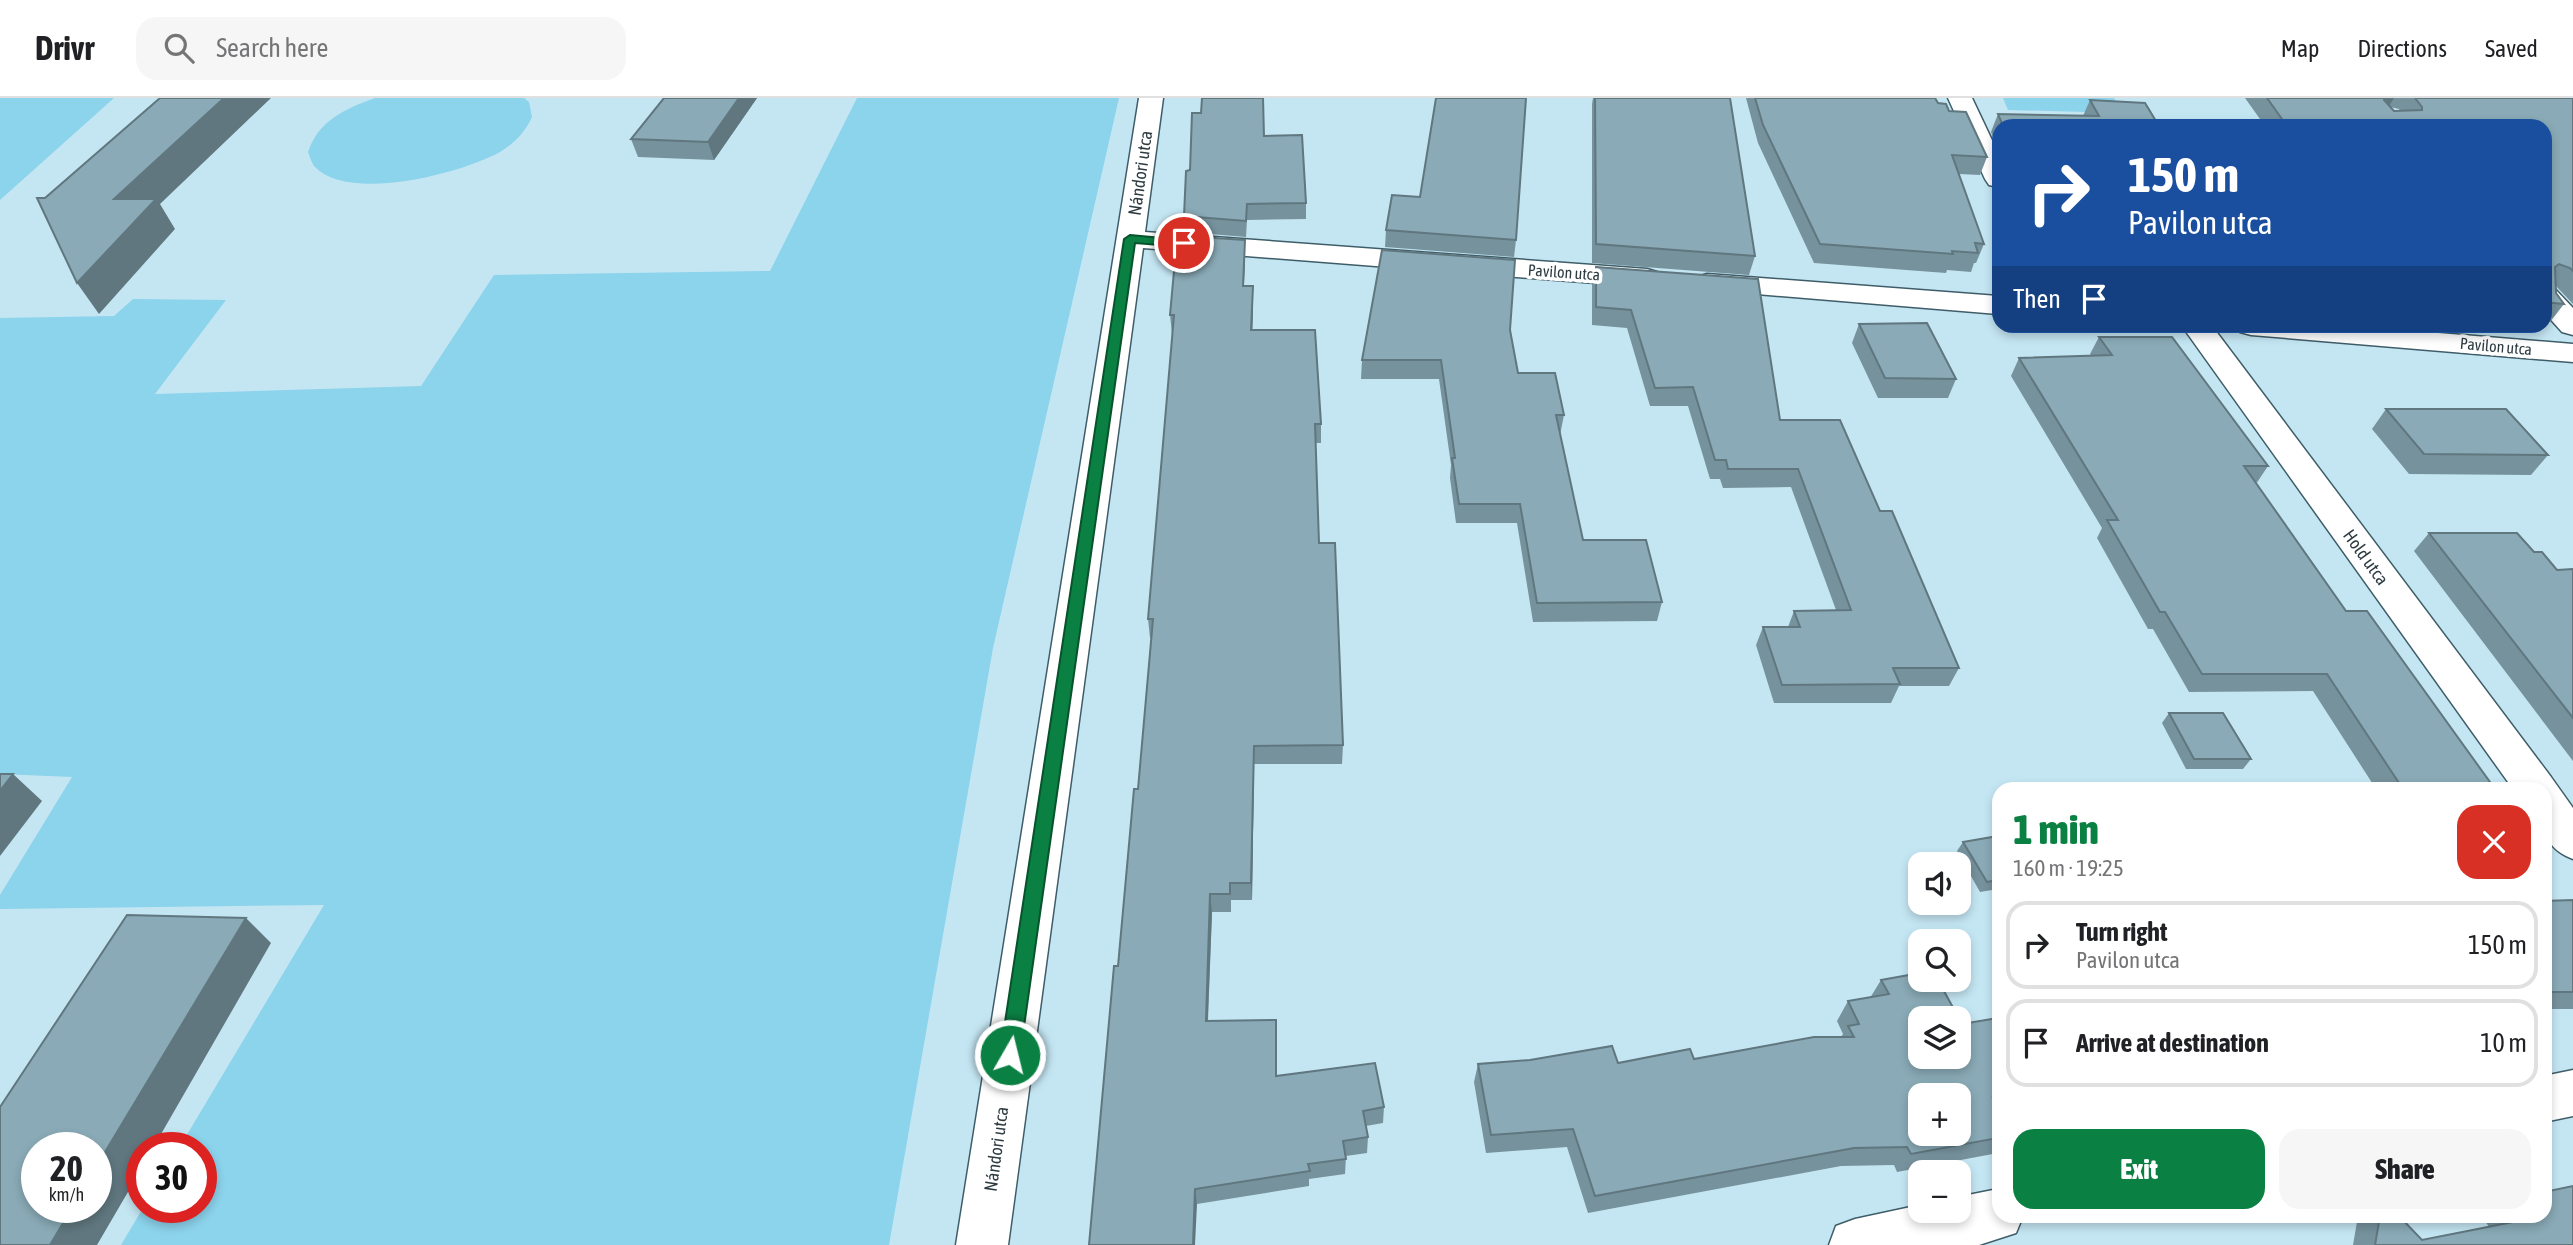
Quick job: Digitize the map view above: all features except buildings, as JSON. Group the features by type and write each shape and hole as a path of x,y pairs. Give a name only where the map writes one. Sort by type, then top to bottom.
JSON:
{"street":[{"name":"Nándori utca","path":"982,1245 1151,98"},
{"path":"1960,98 1992,166"},
{"name":"Pavilon utca","path":"1130,239 1992,305"},
{"path":"2552,303 2573,326"},
{"name":"Hold utca","path":"2202,333 2531,782"},
{"name":"Pavilon utca","path":"2334,333 2573,353"},
{"path":"2552,813 2573,841"},
{"path":"2552,1097 2573,1093"},
{"path":"1855,1245 1992,1216"}],"shaded area":[{"path":"0,98 114,98 0,200"},
{"path":"375,98 524,98 529,102 532,117 519,137 500,152 434,175 379,184 353,183 331,178 315,167 308,152 319,132 334,117"},
{"path":"857,98 1119,98 993,648 889,1245 121,1245 134,1223 217,1223 217,1132 189,1132 324,905 0,909 0,895 72,777 0,774 0,318 114,316 133,299 226,300 155,394 421,386 494,275 770,271"},
{"path":"2003,98 2114,98 2124,113 2008,110"}],"route":[{"path":"1010,1055 1130,239 1184,243"}]}
